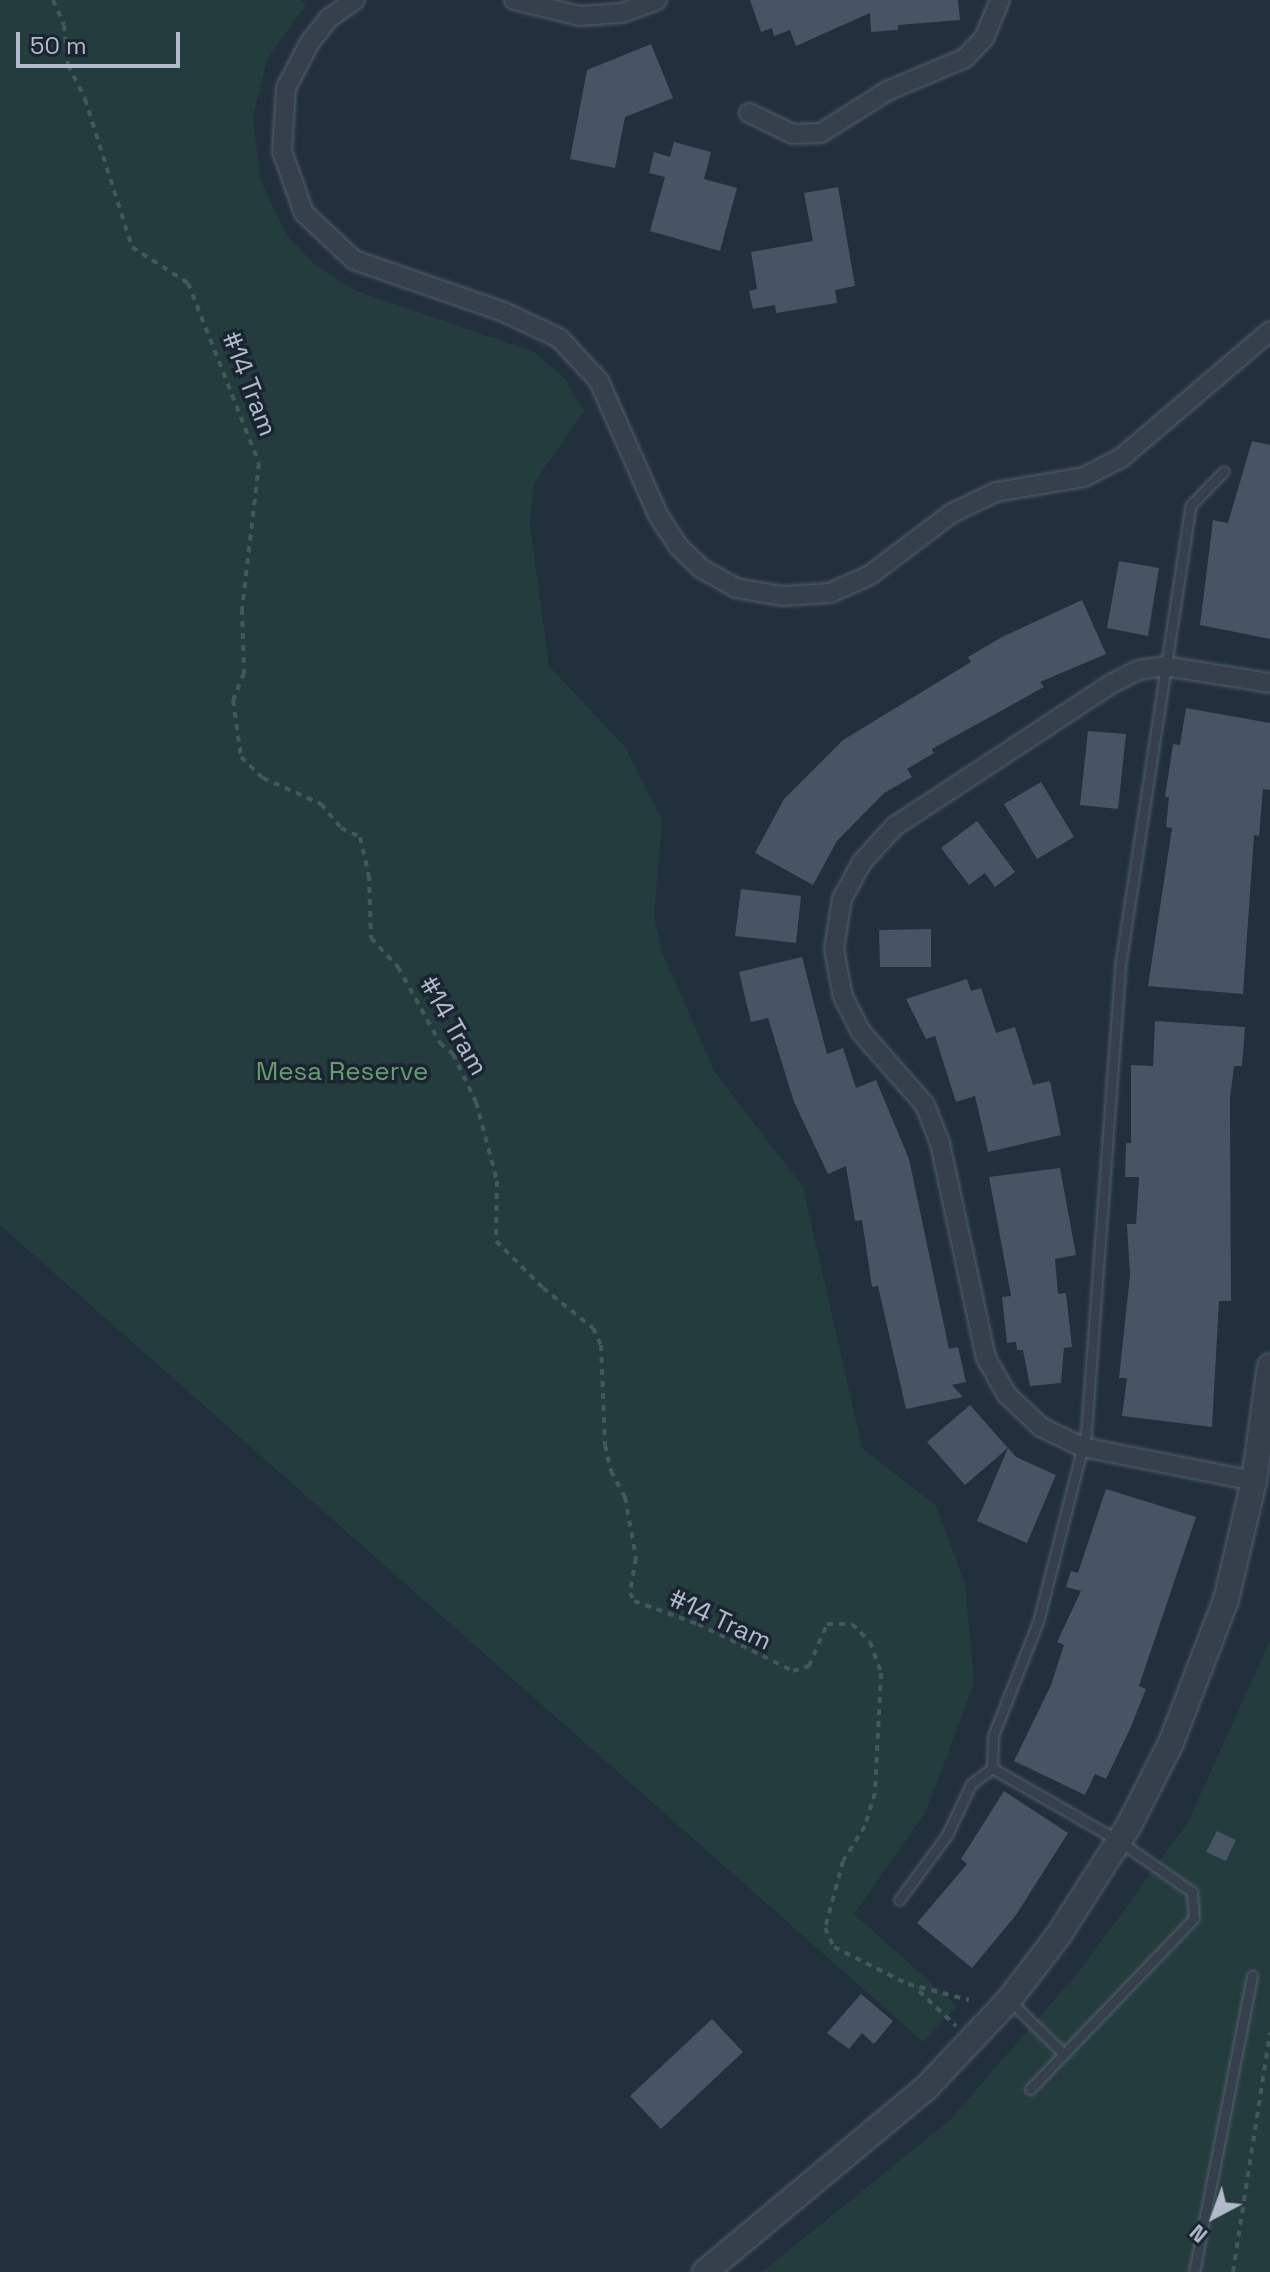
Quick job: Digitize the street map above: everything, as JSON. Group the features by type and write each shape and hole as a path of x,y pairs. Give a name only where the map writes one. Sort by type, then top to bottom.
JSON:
{"street":[{"path":"355,0 329,18 310,42 286,88 282,151 304,213 354,260 504,312 559,338 599,381 658,515 678,546 702,569 736,588 783,596 830,593 870,575 952,513 985,497 1084,477 1121,458 1270,331"},
{"path":"514,0 580,16 622,13 657,0"},
{"path":"749,113 793,134 821,133 887,91 965,58 984,38 1000,0"},
{"path":"1254,1481 1082,1447 1041,1427 1007,1395 986,1358 940,1143 925,1105 861,1032 843,997 834,949 842,899 862,862 895,826 1111,684 1138,670 1165,666 1270,683"},
{"path":"705,2272 858,2149 1009,2000 1119,1841 1171,1743 1226,1600 1254,1481 1270,1366"}],"lane":[{"path":"992,1768 993,1736 1038,1622 1082,1447 1121,960 1191,505 1224,471"},
{"path":"992,1768 1119,1841 1192,1892 1194,1918 1030,2089"},
{"path":"899,1900 947,1835 971,1784 992,1768"},
{"path":"1194,2272 1252,1976"},
{"path":"1009,2000 1064,2054"}],"path":[{"name":"#14 Tram","path":"53,0 64,25 68,65 85,99 132,247 188,283 257,455 242,609 244,673 233,700 241,757 274,785 321,804 341,828 360,837 369,875 371,938 398,967 440,1043 453,1054 476,1102 497,1181 496,1241 543,1288 593,1328 601,1345 605,1445 611,1471 625,1497 636,1558 630,1593 634,1601 698,1624 793,1671 809,1666 827,1624 852,1624 870,1642 881,1673 875,1793 865,1826 843,1861 825,1928 834,1947 914,1987 969,2000"},
{"name":"#14 Tram","path":"914,1987 971,2039"},
{"path":"1233,2272 1270,2033"}],"green space":[{"name":"Mesa Reserve","path":"0,0 301,0 306,5 268,57 253,116 260,179 286,234 315,265 354,290 534,352 565,379 584,411 534,483 530,525 549,666 625,747 662,820 654,916 662,952 715,1072 803,1187 862,1448 936,1506 965,1583 974,1683 926,1812 854,1914 957,2006 923,2042 0,1225"},
{"path":"1270,1640 1270,2272 762,2272 950,2120 1081,1969 1188,1822"}],"building":[{"path":"750,0 958,0 960,20 898,25 898,30 871,32 870,13 796,46 790,30 774,36 772,28 761,32"},
{"path":"651,44 673,98 625,117 615,168 570,159 587,70"},
{"path":"674,142 711,152 704,179 737,188 720,251 650,231 665,177 649,173 654,152 670,157"},
{"path":"838,187 855,286 835,290 837,303 776,313 775,305 753,309 749,291 757,289 751,252 813,241 804,193"},
{"path":"1252,441 1270,445 1270,639 1200,625 1213,520 1228,523"},
{"path":"1119,561 1159,568 1148,636 1107,628"},
{"path":"1082,600 1106,654 1040,682 1044,687 932,749 934,753 907,769 912,777 884,793 837,841 813,885 755,853 784,799 843,740 971,662 968,657 1002,637"},
{"path":"1186,708 1270,723 1270,790 1263,789 1259,836 1254,835 1243,994 1148,986 1172,828 1166,827 1169,797 1165,797 1173,744 1180,745"},
{"path":"1088,731 1126,734 1118,809 1080,805"},
{"path":"1041,782 1074,837 1037,859 1004,804"},
{"path":"977,821 1015,872 995,887 985,873 969,885 941,848"},
{"path":"741,889 801,896 796,943 735,936"},
{"path":"931,929 931,967 880,967 879,930"},
{"path":"802,957 827,1054 843,1048 856,1088 876,1080 909,1159 949,1349 958,1347 966,1382 952,1385 963,1397 906,1409 878,1286 872,1287 862,1220 855,1221 846,1166 828,1174 794,1102 768,1018 751,1022 739,972"},
{"path":"967,979 971,991 981,988 996,1033 1015,1027 1033,1085 1050,1081 1061,1135 988,1152 975,1096 956,1102 935,1036 926,1039 906,999"},
{"path":"1155,1021 1245,1027 1242,1066 1234,1066 1230,1098 1231,1301 1219,1301 1212,1427 1122,1416 1127,1378 1119,1378 1130,1275 1127,1224 1136,1224 1139,1177 1125,1177 1126,1143 1131,1143 1131,1065 1153,1066"},
{"path":"1060,1168 1076,1255 1055,1259 1058,1294 1066,1293 1072,1347 1064,1348 1061,1383 1030,1386 1023,1350 1017,1350 1016,1342 1007,1343 1002,1297 1011,1296 989,1177"},
{"path":"970,1405 1008,1448 965,1485 927,1442"},
{"path":"1008,1448 1016,1457 1056,1475 1027,1543 977,1521"},
{"path":"1106,1489 1196,1517 1139,1686 1146,1689 1106,1779 1095,1774 1085,1795 1014,1761 1051,1685 1064,1645 1057,1642 1081,1591 1066,1587 1071,1571 1078,1573"},
{"path":"1004,1791 1068,1833 1016,1915 972,1968 917,1923 967,1864 961,1859"},
{"path":"1217,1831 1236,1840 1226,1861 1206,1852"},
{"path":"861,1994 893,2021 874,2044 862,2033 849,2049 827,2033"},
{"path":"712,2019 743,2052 661,2129 630,2096"}]}
